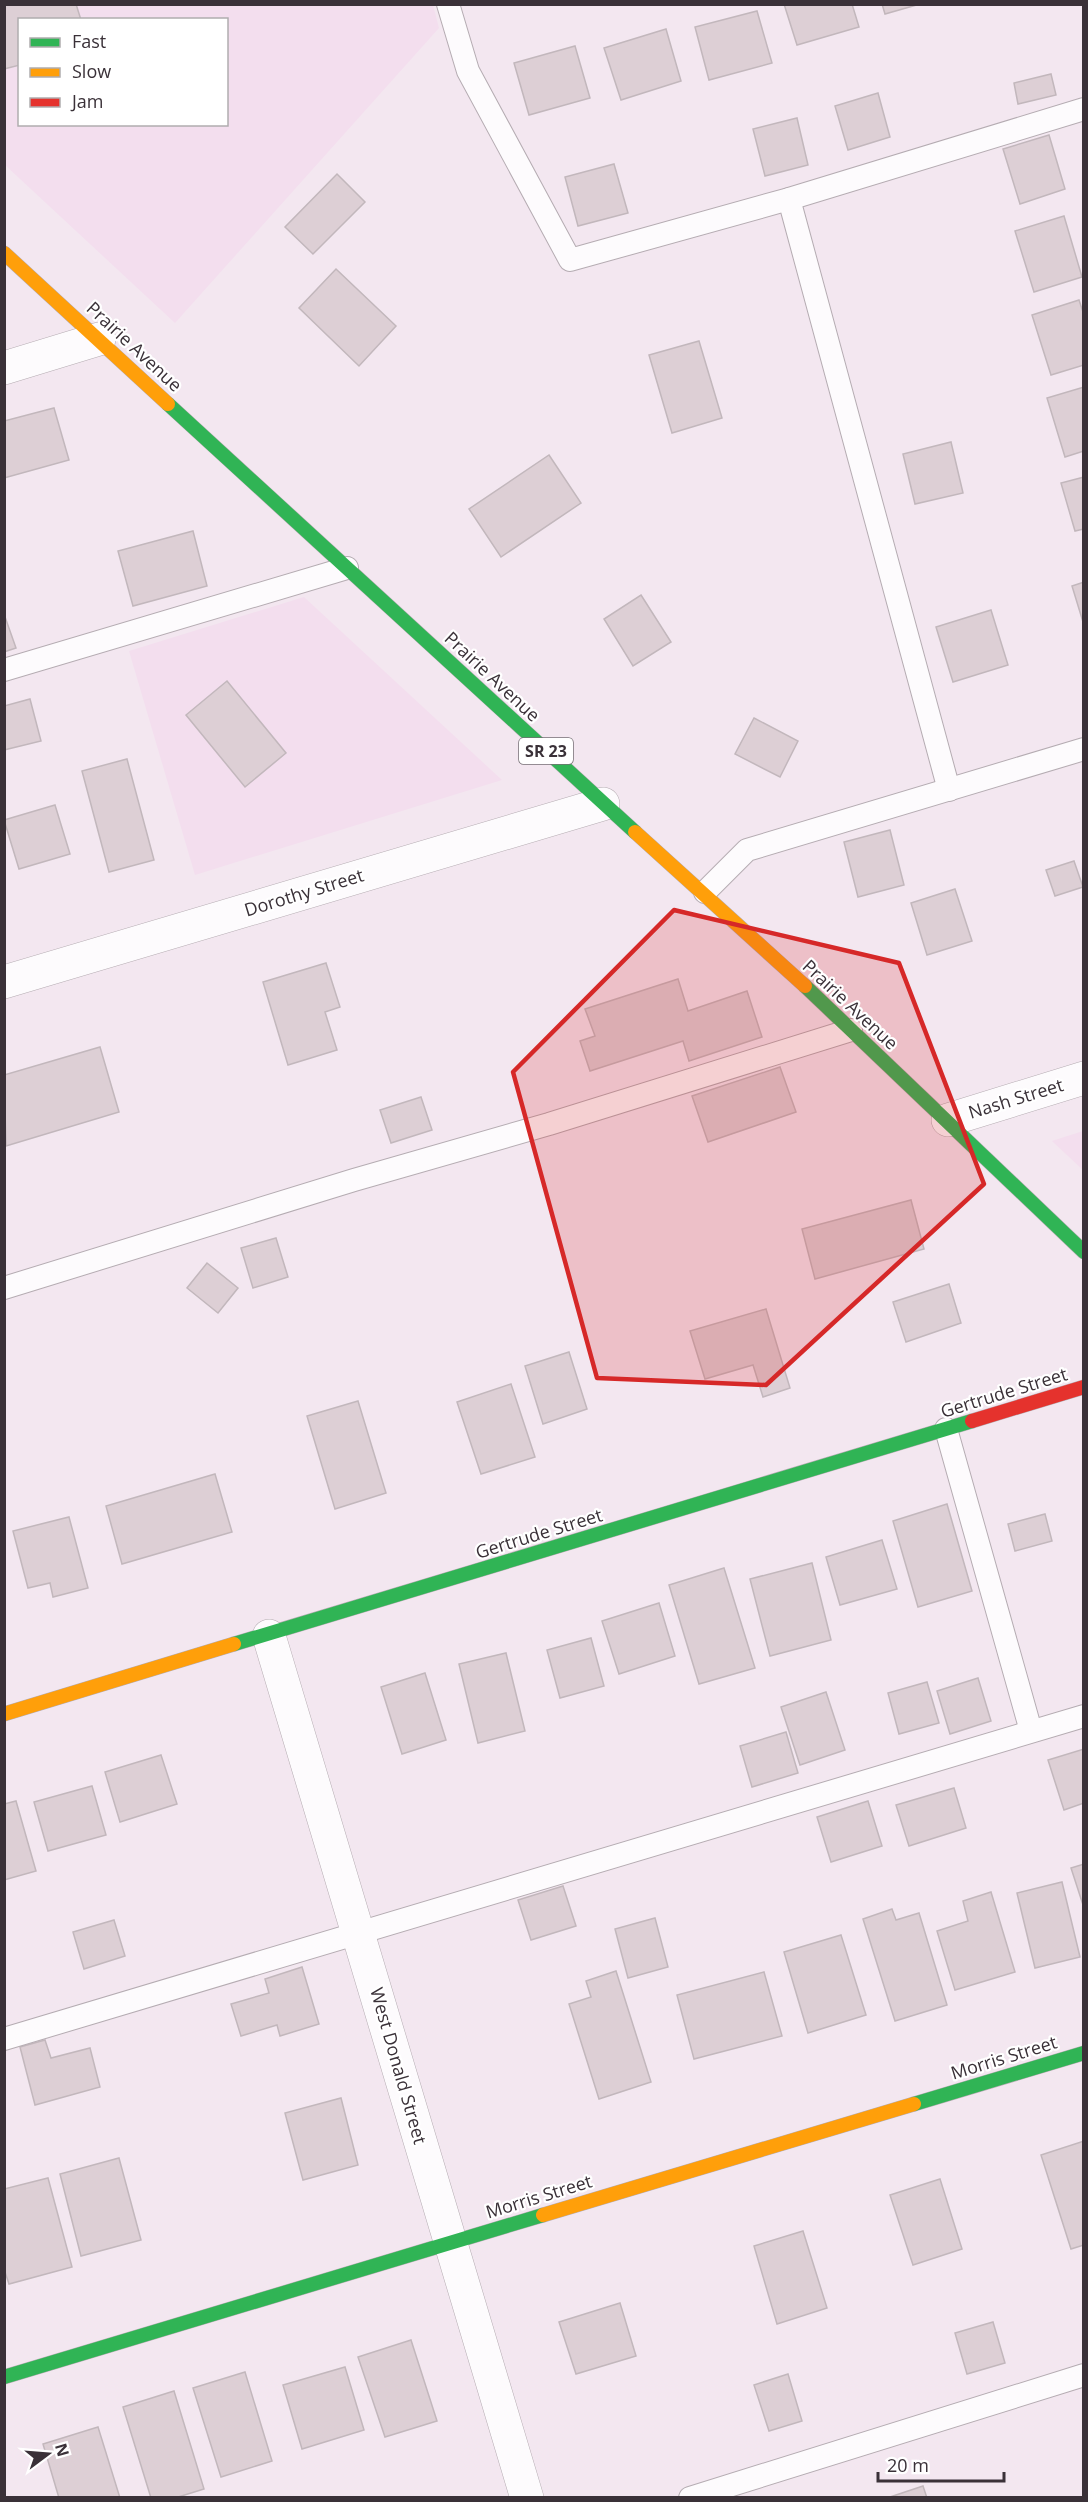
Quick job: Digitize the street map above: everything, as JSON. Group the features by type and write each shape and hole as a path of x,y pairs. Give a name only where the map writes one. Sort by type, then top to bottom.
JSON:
{"street":[{"name":"Prairie Avenue","path":"4,253 603,804 705,892 948,1120 1083,1252"},
{"path":"4,368 99,339"},
{"name":"Dorothy Street","path":"4,982 603,804"},
{"name":"Nash Street","path":"948,1120 1083,1078"},
{"name":"Gertrude Street","path":"4,1714 269,1636 1083,1387"},
{"name":"West Donald Street","path":"269,1636 527,2498"},
{"name":"Morris Street","path":"4,2377 1083,2053"}],"lane":[{"path":"448,4 468,71 570,260 789,199 1083,109"},
{"path":"789,199 949,790"},
{"path":"4,670 347,567"},
{"path":"705,892 747,850 1083,749"},
{"path":"4,1288 354,1180 549,1124 851,1030"},
{"path":"946,1429 1032,1731"},
{"path":"4,2039 1083,1716"},
{"path":"690,2498 1083,2375"}],"highlighted area":[{"path":"674,910 899,963 984,1184 766,1385 597,1378 513,1072"}],"shaded area":[{"path":"4,5 433,5 439,28 175,323 5,165"},
{"path":"304,597 502,780 195,875 129,651"},
{"path":"1084,1131 1083,1170 1052,1141"}],"building":[{"path":"4,4 76,4 80,18 18,18 18,66 4,69"},
{"path":"784,4 852,4 859,27 797,45"},
{"path":"882,4 920,4 885,14"},
{"path":"757,11 772,63 709,80 695,27"},
{"path":"666,29 681,81 621,100 604,48"},
{"path":"575,46 590,98 529,115 514,63"},
{"path":"1051,74 1056,95 1018,104 1014,83"},
{"path":"878,93 890,137 848,150 835,106"},
{"path":"797,118 808,165 765,176 753,129"},
{"path":"1049,135 1065,189 1020,204 1003,149"},
{"path":"614,164 628,213 578,226 565,177"},
{"path":"337,174 365,202 313,254 285,227"},
{"path":"1064,216 1082,277 1034,292 1015,231"},
{"path":"336,269 396,326 359,366 299,308"},
{"path":"1079,300 1084,315 1084,365 1051,375 1032,315"},
{"path":"699,341 722,418 672,433 649,355"},
{"path":"1084,387 1084,451 1065,457 1047,398"},
{"path":"54,408 69,460 4,478 4,421"},
{"path":"951,442 963,493 915,504 903,454"},
{"path":"549,455 581,503 501,557 469,509"},
{"path":"1084,477 1084,529 1075,531 1061,483"},
{"path":"193,531 207,586 133,606 118,551"},
{"path":"1084,582 1084,622 1083,622 1072,586"},
{"path":"641,595 671,642 633,666 604,619"},
{"path":"991,610 1008,665 953,682 936,627"},
{"path":"4,614 16,648 4,652"},
{"path":"227,681 286,753 245,787 186,715"},
{"path":"30,699 41,741 4,750 4,706"},
{"path":"754,718 798,741 780,777 735,754"},
{"path":"127,759 154,860 109,872 82,771"},
{"path":"55,805 70,854 19,869 4,820"},
{"path":"890,830 904,885 858,897 844,842"},
{"path":"1074,861 1083,887 1055,896 1046,870"},
{"path":"955,889 972,941 927,955 911,903"},
{"path":"326,963 340,1007 325,1012 337,1050 288,1065 263,982"},
{"path":"678,979 688,1011 747,991 762,1037 689,1061 683,1041 590,1071 580,1041 595,1036 585,1009"},
{"path":"100,1047 119,1112 6,1146 4,1075"},
{"path":"780,1067 796,1112 708,1142 692,1096"},
{"path":"421,1097 432,1130 391,1143 380,1110"},
{"path":"911,1200 924,1249 815,1279 802,1229"},
{"path":"276,1238 288,1277 253,1288 241,1248"},
{"path":"207,1263 238,1288 218,1313 187,1288"},
{"path":"949,1284 961,1323 906,1342 893,1302"},
{"path":"766,1309 790,1388 763,1397 753,1365 705,1379 690,1331"},
{"path":"569,1352 587,1409 543,1424 525,1366"},
{"path":"511,1384 535,1457 481,1474 457,1402"},
{"path":"358,1401 386,1493 335,1509 307,1416"},
{"path":"215,1474 232,1532 122,1564 106,1506"},
{"path":"947,1504 972,1591 918,1607 893,1521"},
{"path":"1045,1514 1052,1541 1015,1551 1008,1524"},
{"path":"69,1517 88,1588 53,1597 50,1583 28,1588 13,1531"},
{"path":"882,1540 897,1589 840,1605 826,1557"},
{"path":"812,1563 831,1640 770,1656 750,1579"},
{"path":"724,1568 755,1668 699,1684 669,1585"},
{"path":"659,1603 675,1656 619,1674 602,1621"},
{"path":"591,1638 604,1686 560,1698 547,1650"},
{"path":"506,1653 525,1731 478,1743 459,1664"},
{"path":"425,1673 446,1740 402,1754 381,1687"},
{"path":"978,1678 991,1721 950,1734 937,1691"},
{"path":"927,1682 939,1723 899,1734 888,1693"},
{"path":"826,1692 845,1750 800,1765 781,1707"},
{"path":"786,1732 798,1773 752,1787 740,1746"},
{"path":"1084,1749 1084,1803 1064,1810 1048,1760"},
{"path":"161,1755 177,1804 120,1822 105,1772"},
{"path":"92,1786 106,1835 48,1851 34,1802"},
{"path":"954,1788 966,1828 909,1846 896,1805"},
{"path":"16,1801 36,1871 4,1880 4,1804"},
{"path":"868,1801 882,1846 831,1862 817,1817"},
{"path":"1084,1864 1084,1908 1071,1868"},
{"path":"1062,1882 1080,1957 1035,1968 1017,1893"},
{"path":"563,1886 576,1926 531,1940 518,1900"},
{"path":"991,1892 1015,1972 955,1990 937,1931 968,1921 963,1901"},
{"path":"892,1909 896,1920 919,1913 947,2005 895,2021 863,1919"},
{"path":"655,1918 668,1967 628,1978 615,1929"},
{"path":"114,1920 125,1956 84,1969 73,1932"},
{"path":"841,1935 866,2015 808,2033 784,1952"},
{"path":"302,1967 319,2024 280,2036 277,2025 241,2036 231,2004 269,1993 265,1979"},
{"path":"616,1971 651,2082 599,2099 569,2004 591,1997 586,1981"},
{"path":"764,1972 782,2036 694,2059 677,1995"},
{"path":"45,2040 51,2058 90,2048 100,2087 35,2105 20,2047"},
{"path":"341,2098 358,2165 303,2180 285,2113"},
{"path":"1084,2141 1084,2245 1071,2249 1041,2155"},
{"path":"119,2158 141,2240 81,2256 60,2174"},
{"path":"48,2178 72,2267 9,2284 4,2269 4,2189"},
{"path":"940,2179 962,2249 913,2265 890,2195"},
{"path":"803,2231 827,2308 777,2324 754,2246"},
{"path":"620,2303 636,2356 576,2374 559,2322"},
{"path":"993,2322 1005,2363 967,2374 955,2333"},
{"path":"411,2340 437,2421 385,2437 358,2357"},
{"path":"345,2367 364,2430 302,2449 283,2385"},
{"path":"245,2372 272,2461 221,2477 193,2388"},
{"path":"788,2374 802,2421 769,2431 754,2385"},
{"path":"174,2391 204,2489 175,2498 151,2498 123,2407"},
{"path":"98,2427 120,2498 59,2498 43,2444"},
{"path":"923,2486 927,2498 887,2498"}],"traffic: fast":[{"path":"168,404 635,832"},
{"path":"805,986 1084,1252"},
{"path":"234,1644 972,1421"},
{"path":"914,2104 1084,2053"},
{"path":"4,2377 543,2215"}],"traffic: slow":[{"path":"4,253 168,404"},
{"path":"635,832 805,986"},
{"path":"4,1714 234,1644"},
{"path":"543,2215 914,2104"}],"traffic: jam":[{"path":"972,1421 1084,1387"}]}
